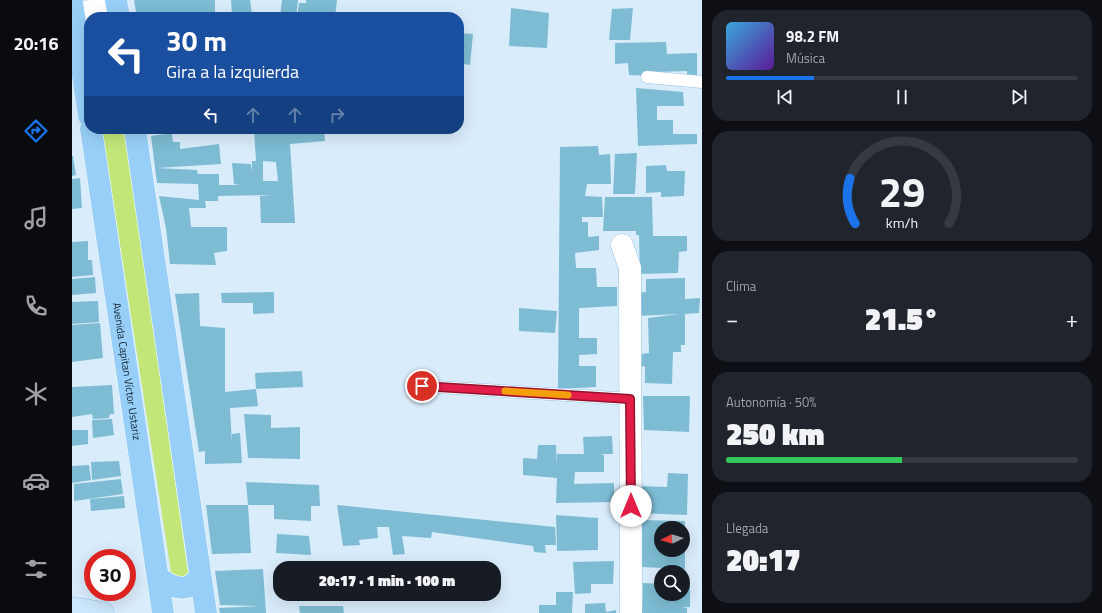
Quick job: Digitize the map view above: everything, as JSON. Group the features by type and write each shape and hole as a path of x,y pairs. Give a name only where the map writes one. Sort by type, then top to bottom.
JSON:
{"main road":[{"path":"72,9 84,85"},
{"name":"Avenida Capitan Víctor Ustariz","path":"92,134 163,613"},
{"path":"136,134 206,613"},
{"path":"159,578 167,584 178,588 189,587 200,577"},
{"path":"72,608 103,613"}],"street":[{"path":"72,9 118,8"},
{"path":"622,245 630,268 631,613"}],"lane":[{"path":"647,77 702,82"},
{"path":"422,386 630,399"}],"green space":[{"path":"103,134 126,134 188,573 185,577 173,577"}],"building":[{"path":"134,0 215,0 215,12 136,12"},
{"path":"231,0 250,0 252,12 232,12"},
{"path":"282,0 298,0 297,12 281,12"},
{"path":"306,0 337,0 336,12 298,12 299,3 306,3"},
{"path":"511,8 549,13 547,48 509,46"},
{"path":"633,8 630,40 609,40 612,9"},
{"path":"464,33 473,34 470,65 464,64"},
{"path":"666,42 667,54 697,53 697,77 687,77 687,71 656,72 655,76 629,75 628,63 615,64 615,43"},
{"path":"636,88 683,92 684,106 657,106 657,120 673,120 673,134 697,134 697,144 638,146"},
{"path":"172,134 173,142 180,142 180,149 219,144 221,164 157,168 197,170 198,174 219,174 219,185 239,185 234,184 232,163 251,164 252,173 252,161 256,161 254,134 324,134 325,141 290,144 295,223 261,223 260,196 271,195 218,196 218,201 205,201 206,208 189,208 191,227 227,227 227,251 214,253 216,265 170,264 166,228 159,196 199,200 198,184 157,183 151,136","holes":["263,161 276,162 278,181 263,181"]},
{"path":"598,146 599,155 610,154 611,184 587,184 585,196 602,197 603,217 582,217 582,222 588,222 588,237 599,236 599,250 575,253 576,268 596,268 597,287 617,287 617,306 579,308 579,338 597,338 597,354 579,355 579,366 596,366 596,387 558,389 560,147"},
{"path":"637,153 635,194 613,194 615,154"},
{"path":"72,156 76,175 72,176"},
{"path":"666,165 667,171 685,171 684,196 661,197 661,192 646,193 646,166"},
{"path":"80,178 82,208 72,209 72,179"},
{"path":"605,197 652,197 653,236 687,236 687,251 679,252 678,273 640,274 639,235 636,235 636,231 603,231"},
{"path":"88,241 88,260 92,260 93,275 72,277 72,242"},
{"path":"95,277 96,293 72,295 72,279"},
{"path":"685,278 685,299 700,298 699,313 685,314 685,345 681,345 681,352 673,352 672,384 645,383 645,366 641,367 641,354 649,353 648,318 679,314 637,316 636,293 646,292 646,279"},
{"path":"274,292 274,313 253,314 253,303 222,303 221,293"},
{"path":"199,293 200,326 225,328 225,392 256,389 258,406 230,408 232,444 232,434 240,433 242,463 205,464 205,451 199,452 175,294"},
{"path":"98,301 99,322 72,324 72,302"},
{"path":"519,308 557,311 555,333 519,331"},
{"path":"100,323 103,358 72,362 72,325"},
{"path":"302,371 303,387 256,389 255,373"},
{"path":"112,385 114,414 110,414 109,418 93,419 92,414 72,417 72,387"},
{"path":"643,396 690,396 689,432 644,430"},
{"path":"244,414 271,415 271,428 300,427 300,459 248,458"},
{"path":"112,419 114,435 93,438 92,420"},
{"path":"72,430 88,430 88,444 72,446"},
{"path":"612,436 613,454 600,454 604,455 604,472 575,472 574,484 614,483 614,502 556,503 557,478 523,475 523,458 537,459 538,445 556,445 557,467 557,454 584,454 583,437"},
{"path":"119,461 121,476 92,480 91,462"},
{"path":"89,465 91,480 72,483 72,466"},
{"path":"668,473 688,474 687,515 637,513 637,486 667,487"},
{"path":"121,479 123,494 74,501 74,484"},
{"path":"246,482 319,485 320,506 311,506 311,521 274,519 274,505 248,505"},
{"path":"124,496 125,508 91,511 90,499"},
{"path":"206,505 248,505 251,553 212,554"},
{"path":"337,505 555,527 556,545 545,545 546,553 534,552 533,546 432,532 431,538 402,536 405,554 393,555 389,527 377,527 378,538 359,540 360,545 343,546"},
{"path":"556,515 598,518 598,550 557,551"},
{"path":"638,520 685,521 654,521 654,557 685,557 685,565 654,565 654,568 641,567"},
{"path":"277,534 309,536 311,555 276,553"},
{"path":"614,561 613,584 591,584 591,593 575,594 573,562"},
{"path":"263,569 266,613 220,613 219,608 260,606 220,605 215,571"},
{"path":"643,583 654,584 654,601 690,601 690,607 682,607 687,608 687,613 642,613"},
{"path":"556,592 573,592 572,613 539,613 539,605 556,605"},
{"path":"605,603 606,612 616,610 616,613 585,613 585,604"},
{"path":"299,606 343,606 344,613 300,613"}],"slow traffic":[{"path":"505,391 568,395"}],"route":[{"path":"422,386 630,399 631,506"}]}
